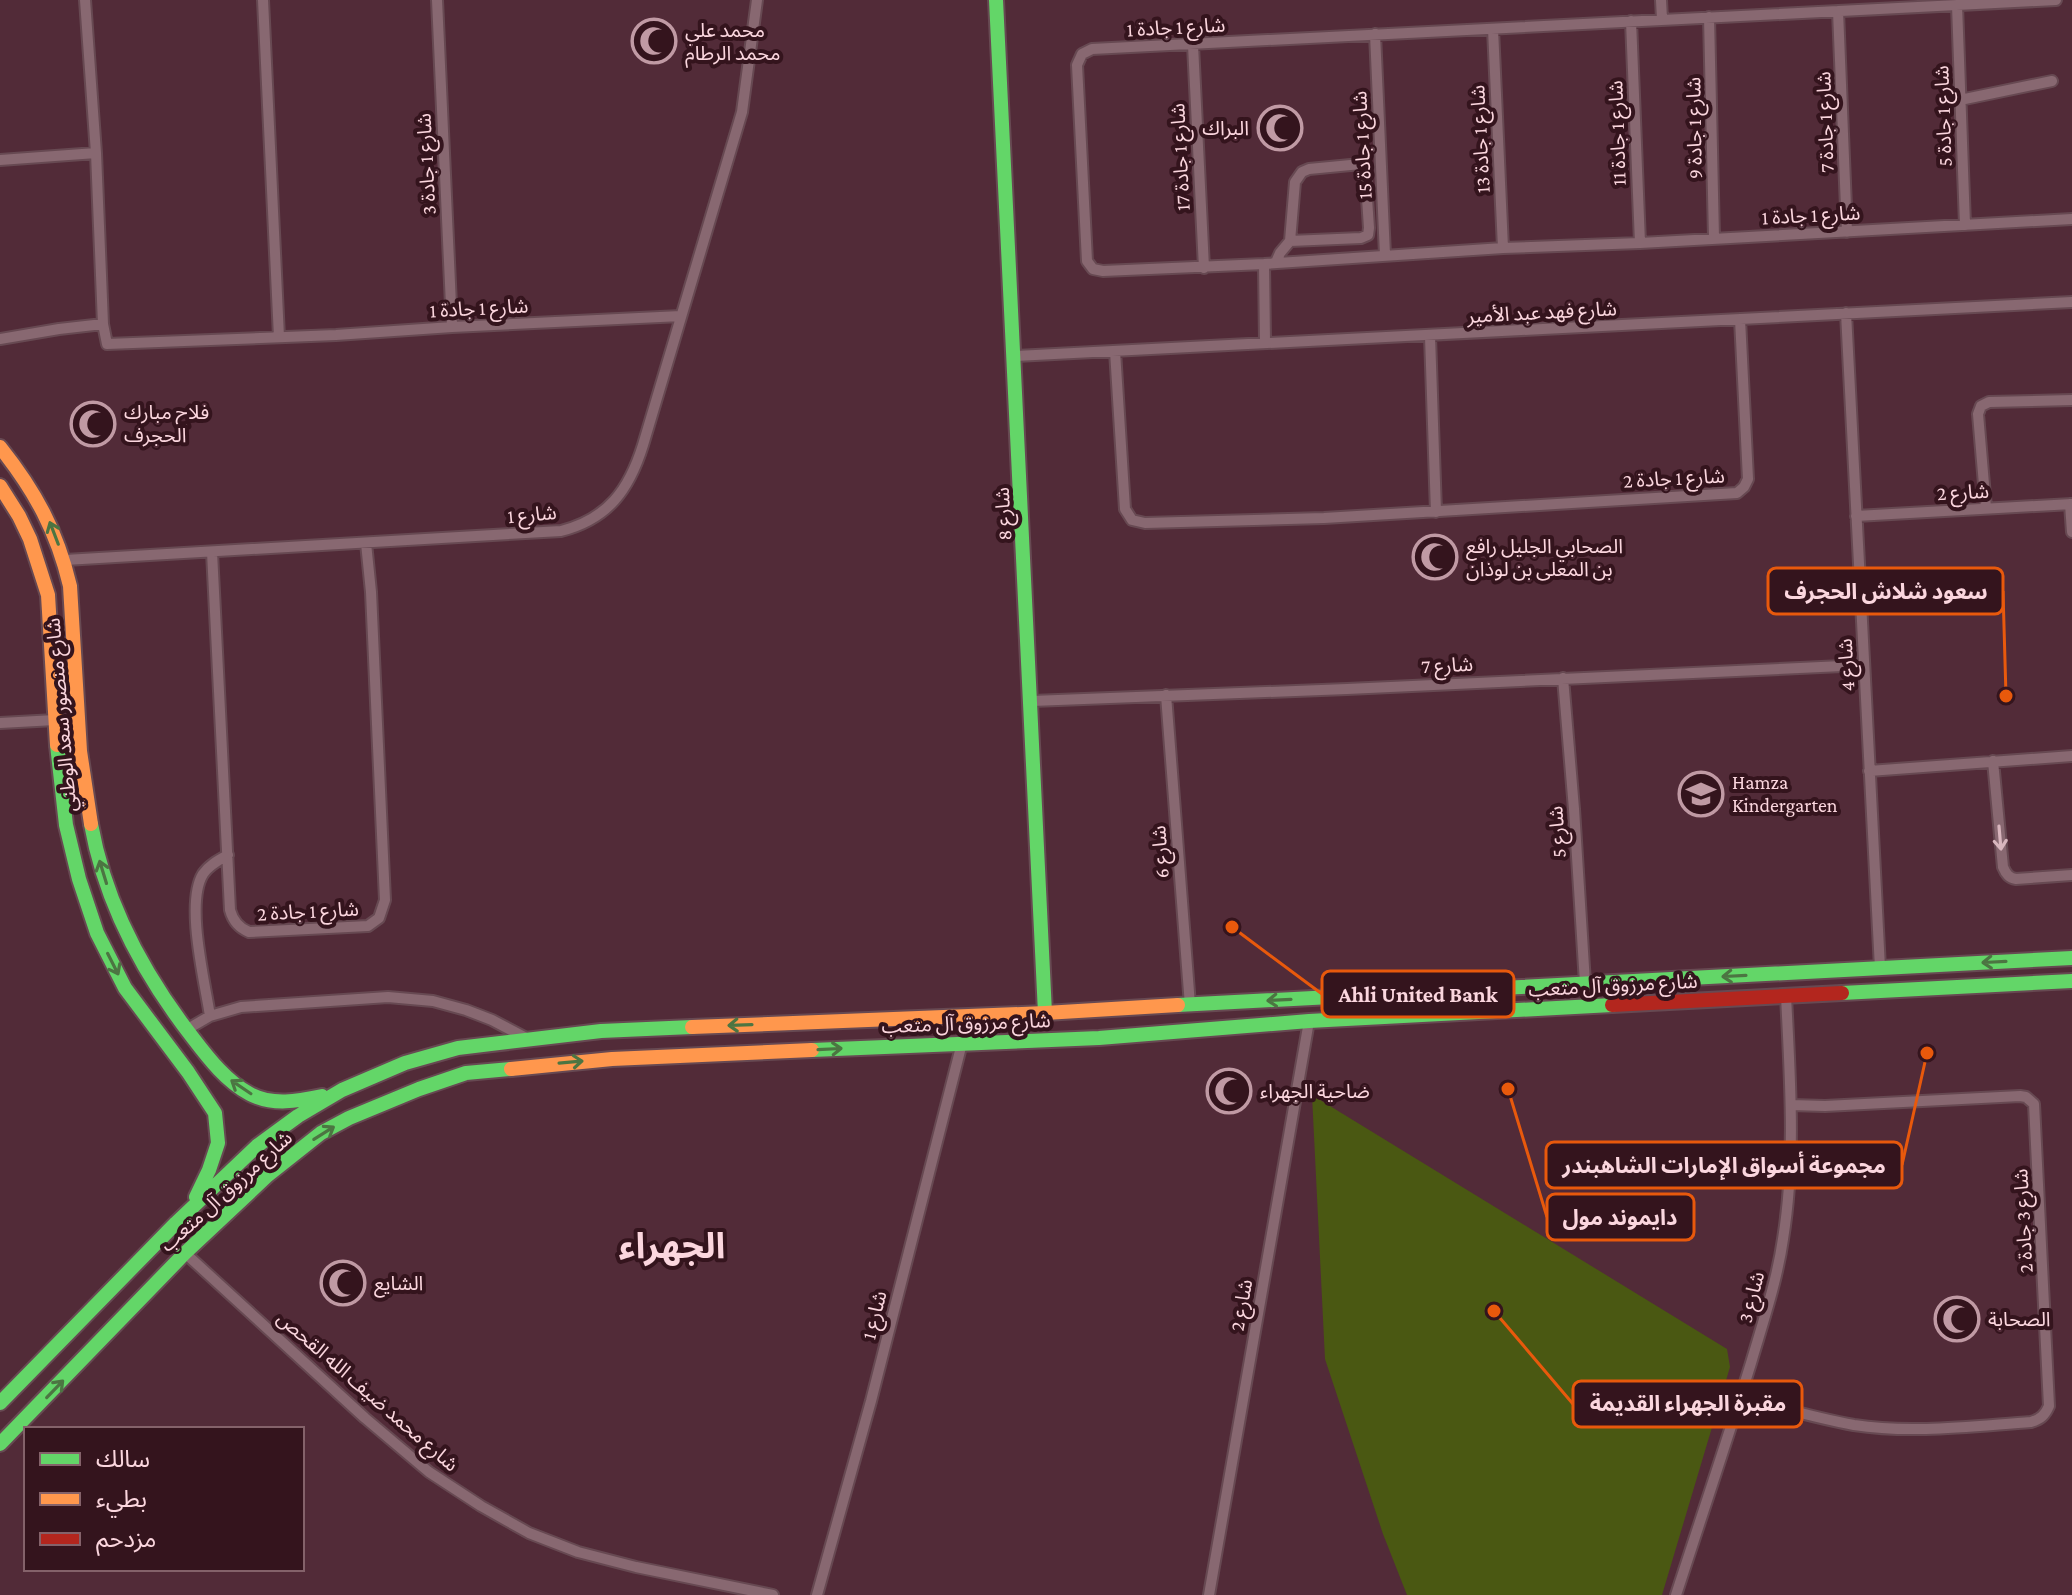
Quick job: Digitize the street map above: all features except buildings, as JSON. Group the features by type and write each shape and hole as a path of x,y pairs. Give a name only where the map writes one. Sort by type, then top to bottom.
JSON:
{"main road":[{"name":"شارع 8","path":"995,4 1032,701 1045,1013"},
{"name":"شارع منصور سعد الوطني","path":"0,447 39,499 65,560 70,586 79,748 87,808 101,867 118,918 145,969 207,1056 230,1080 250,1094 283,1103 300,1102 342,1090"},
{"name":"شارع منصور سعد الوطني","path":"0,486 30,539 48,595 58,766 66,825 79,879 97,933 125,988 215,1113 218,1143 199,1193 176,1223"},
{"name":"شارع مرزوق آل متعب","path":"0,1403 176,1223 257,1146 298,1116 342,1090 405,1063 458,1048 601,1031 1045,1013 2072,958"},
{"path":"1953,987 1948,973 1955,964"},
{"path":"1916,966 1921,970 1923,980 1916,989"},
{"name":"شارع مرزوق آل متعب","path":"0,1444 185,1253 268,1175 321,1133 349,1118 466,1073 612,1059 1099,1038 1426,1014 2072,981"},
{"path":"1462,1012 1457,1003 1459,993 1464,989"},
{"path":"1426,1014 1432,1006 1427,991"},
{"path":"188,1072 200,1072 205,1068 207,1056"}],"street":[{"path":"0,339 103,324 96,153 85,0"},
{"path":"263,0 279,337"},
{"name":"شارع 1 جادة 3","path":"437,0 452,327"},
{"name":"شارع 1","path":"65,560 561,531 578,527 602,513 621,494 637,465 742,112 757,0"},
{"path":"1661,0 1662,19"},
{"name":"شارع 1 جادة 1","path":"2056,0 1092,49 1082,54 1077,65 1087,261 1093,269 1103,271 1204,268 1503,248 2072,219"},
{"name":"شارع 1 جادة 5","path":"1957,5 1965,225"},
{"name":"شارع 1 جادة 7","path":"1838,11 1847,232"},
{"name":"شارع 1 جادة 9","path":"1709,17 1714,238"},
{"name":"شارع 1 جادة 11","path":"1631,21 1640,243"},
{"name":"شارع 1 جادة 13","path":"1493,29 1503,248"},
{"name":"شارع 1 جادة 15","path":"1375,34 1385,255"},
{"name":"شارع 1 جادة 17","path":"1193,45 1204,268"},
{"path":"1960,100 2052,81"},
{"path":"0,160 96,153"},
{"path":"1276,262 1290,241 1295,182 1302,172 1361,164 1365,168 1368,235 1361,238 1290,241"},
{"path":"1264,264 1265,342"},
{"name":"شارع فهد عبد الأمير","path":"1014,356 2072,302"},
{"name":"شارع 4","path":"1846,313 1880,968"},
{"name":"شارع 1 جادة 1","path":"103,324 108,345 681,316"},
{"name":"شارع 1 جادة 2","path":"1115,351 1125,509 1132,520 1145,523 1324,518 1737,493 1748,479 1740,319"},
{"path":"1430,336 1436,512"},
{"path":"1986,508 1978,414 1981,406 1989,402 2072,400"},
{"path":"2071,504 2072,532"},
{"name":"شارع 2","path":"1856,516 2071,504"},
{"name":"شارع 1 جادة 2","path":"212,552 230,910 235,922 249,932 368,926 375,923 383,912 385,900 366,543"},
{"name":"شارع 7","path":"1032,701 1864,665"},
{"name":"شارع 5","path":"1563,678 1585,983"},
{"name":"شارع 6","path":"1166,695 1190,1005"},
{"path":"0,723 55,720"},
{"path":"1869,771 2072,756"},
{"path":"1993,761 2003,867 2008,877 2072,875"},
{"path":"210,1016 195,906 204,873 228,855"},
{"name":"شارع 3","path":"1676,1595 1740,1397 1773,1287 1783,1241 1790,1173 1791,1105 1786,996"},
{"path":"186,1030 210,1016 241,1007 388,997 433,1001 466,1010 528,1039"},
{"name":"شارع 2","path":"1209,1595 1309,1021"},
{"name":"شارع 1","path":"817,1595 871,1401 962,1043"},
{"name":"شارع 3 جادة 2","path":"1740,1397 1855,1425 1910,1429 2031,1422 2045,1414 2049,1406 2034,1104 2020,1096 1791,1105"},
{"name":"شارع محمد ضيف الله القحص","path":"185,1253 365,1418 429,1472 481,1506 529,1533 578,1552 722,1590 773,1595"}],"green space":[{"path":"1312,1095 1727,1349 1730,1367 1662,1595 1407,1595 1383,1534 1325,1359"}],"traffic: fast":[{"path":"996,0 1045,1013"},
{"path":"57,745 66,825 79,879 97,933 125,988 215,1113 218,1143 196,1197"},
{"path":"91,824 106,882 129,937 158,989 212,1062 226,1077 259,1098 286,1101 322,1096"},
{"path":"1178,1005 2072,958"},
{"path":"1842,993 2072,981"},
{"path":"812,1050 1099,1038 1309,1021 1612,1005"},
{"path":"0,1403 176,1223 257,1146 298,1116 342,1090 405,1063 458,1048 601,1031 692,1027"},
{"path":"0,1444 185,1253 268,1175 321,1133 419,1089 466,1073 511,1069"}],"traffic: slow":[{"path":"0,447 43,512 70,586 80,751 91,824"},
{"path":"0,486 30,539 48,595 57,745"},
{"path":"692,1027 1178,1005"},
{"path":"511,1069 612,1059 812,1050"}],"traffic: jam":[{"path":"1612,1005 1842,993"}],"place":[{"name":"محمد علي محمد الرطام","path":"654,41"},
{"name":"البراك","path":"1280,128"},
{"name":"فلاح مبارك الحجرف","path":"93,424"},
{"name":"الصحابي الجليل رافع بن المعلى بن لوذان","path":"1435,557"},
{"name":"سعود شلاش الحجرف","path":"2006,696"},
{"name":"Hamza Kindergarten","path":"1701,794"},
{"name":"Ahli United Bank","path":"1232,927"},
{"name":"مجموعة أسواق الإمارات الشاهبندر","path":"1927,1053"},
{"name":"دايموند مول","path":"1508,1089"},
{"name":"ضاحية الجهراء","path":"1229,1091"},
{"name":"الشايع","path":"343,1283"},
{"name":"مقبرة الجهراء القديمة","path":"1494,1311"},
{"name":"الصحابة","path":"1957,1319"}],"district":[{"name":"الجهراء","path":"672,1245"}]}
